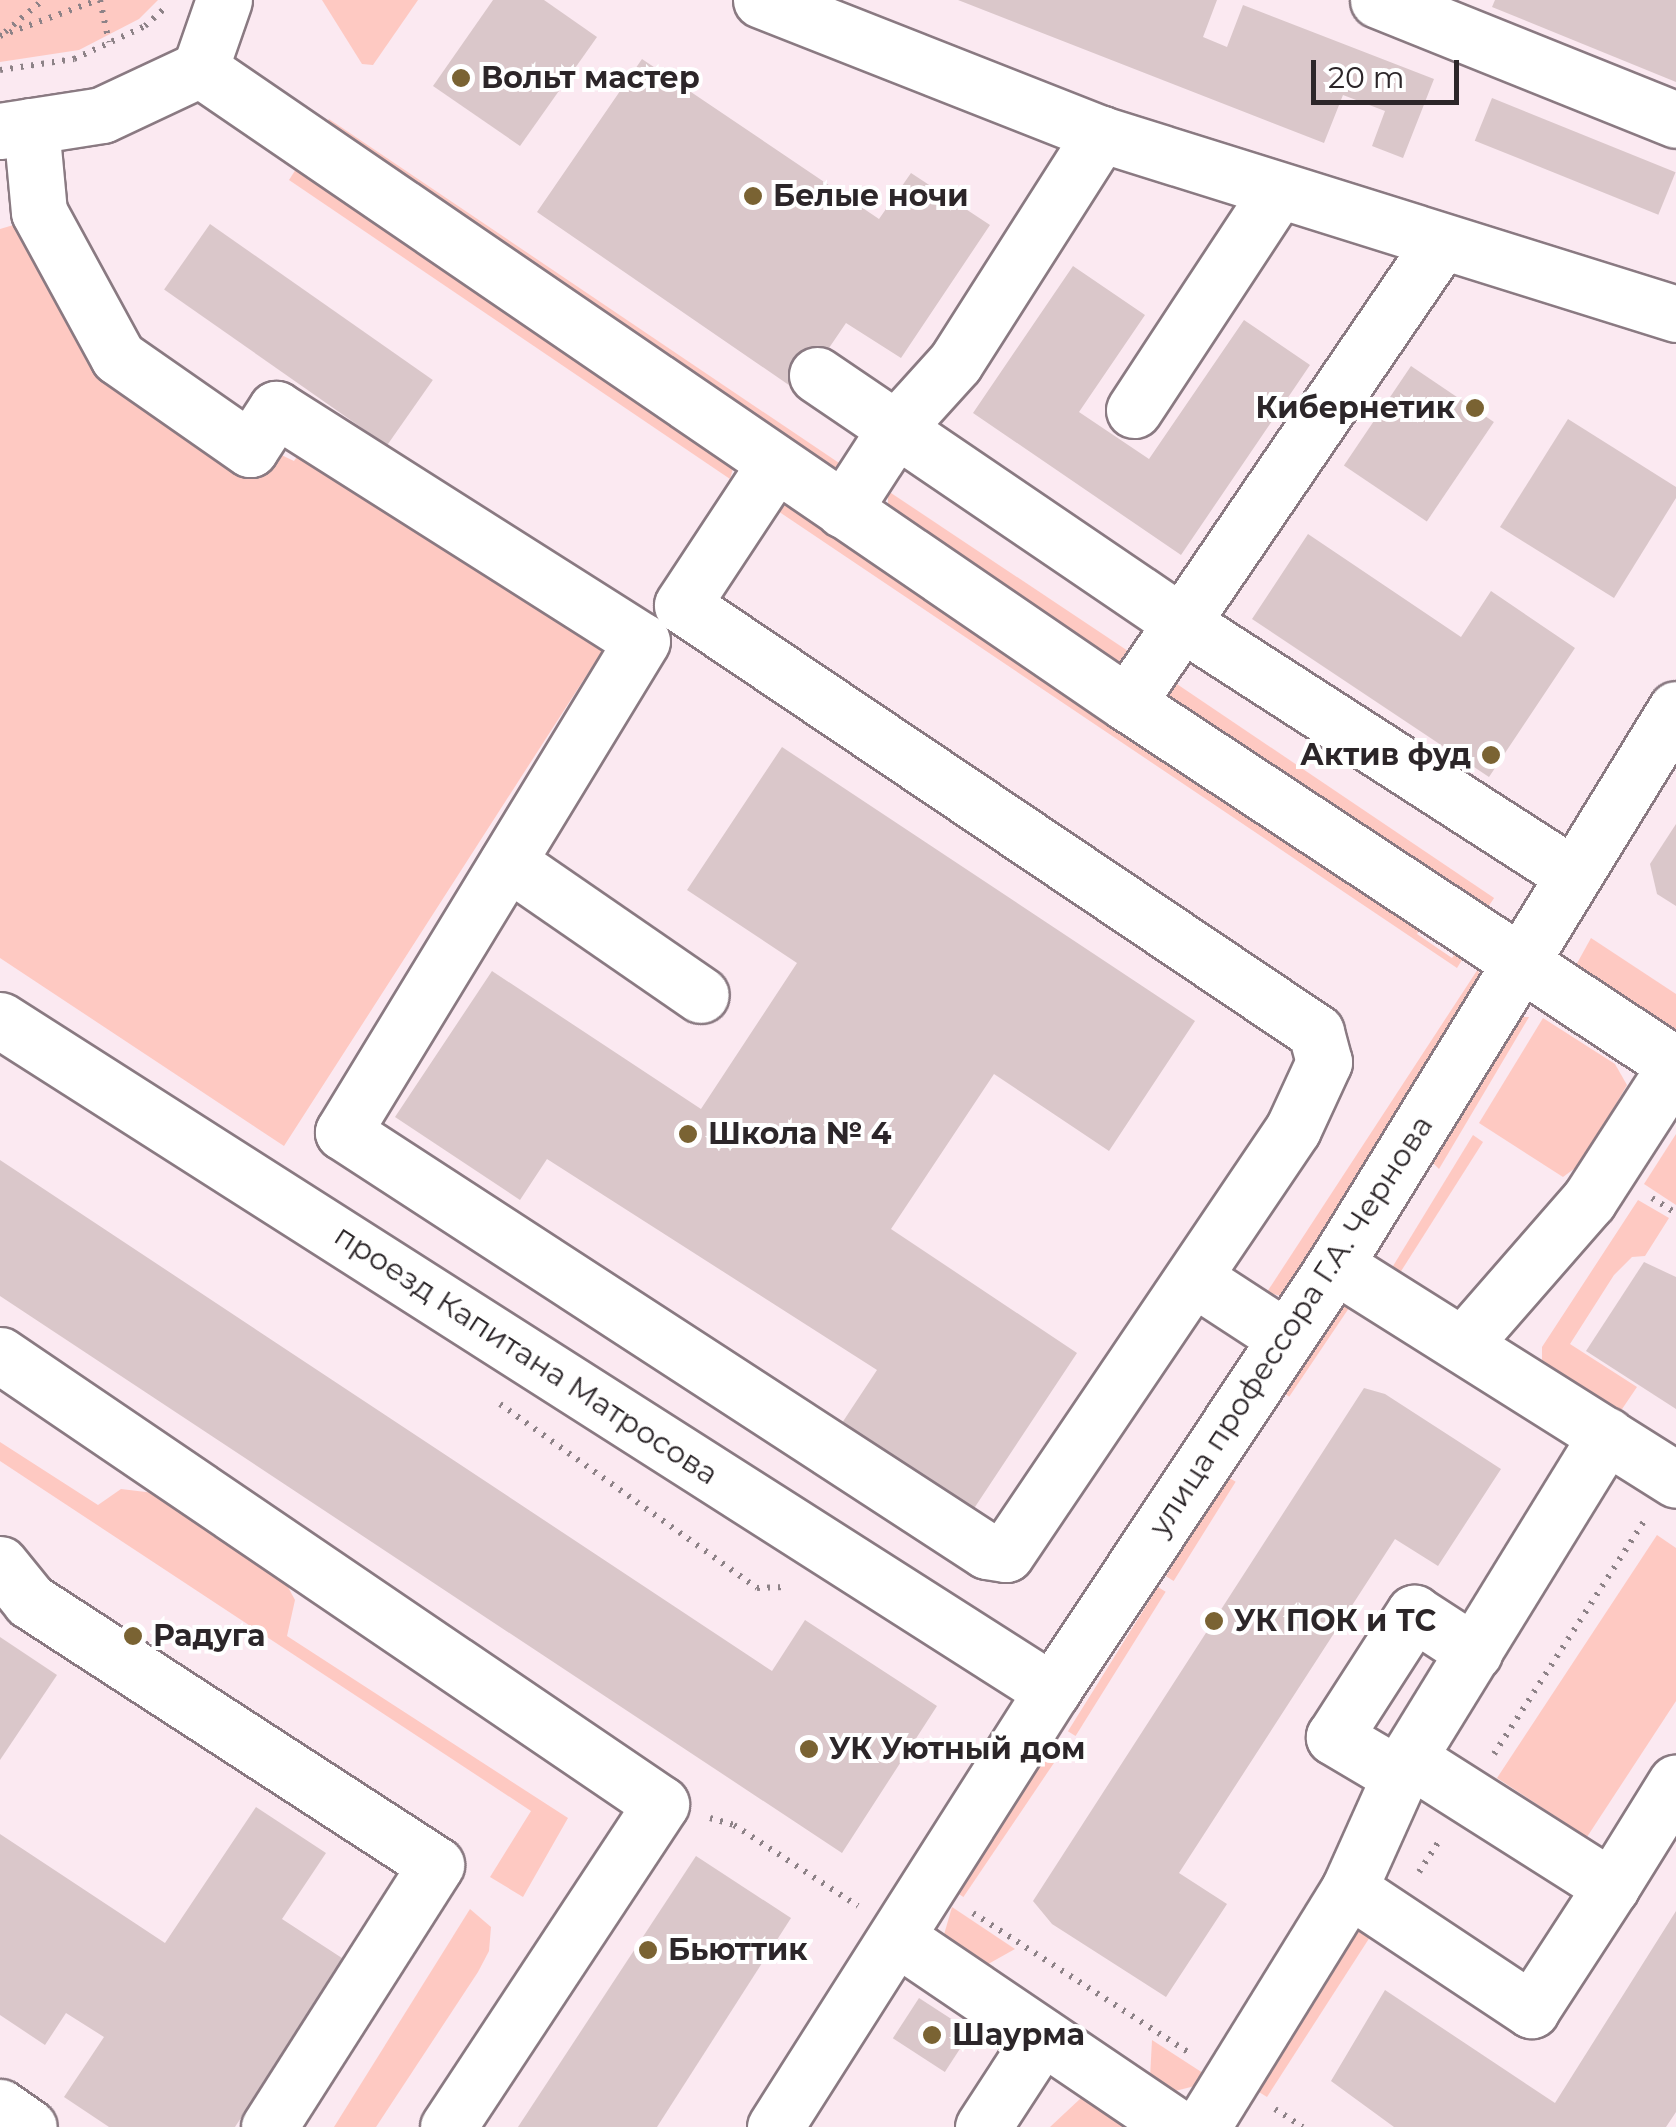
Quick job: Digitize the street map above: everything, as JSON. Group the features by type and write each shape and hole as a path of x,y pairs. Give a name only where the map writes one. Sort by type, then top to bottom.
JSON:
{"street":[{"path":"224,0 200,69 102,115 15,128 39,212 118,357 250,450 276,409 642,641"},
{"path":"761,0 1101,134 1676,314"},
{"path":"1378,0 1676,120"},
{"path":"200,69 1127,703 1520,966 1676,1065 1589,1200 1464,1342"},
{"path":"842,510 896,428 954,362 1101,134"},
{"path":"1134,410 1278,191"},
{"path":"1127,703 1441,242"},
{"path":"817,375 1182,622 1573,875"},
{"path":"682,605 1316,1032 1324,1062 1313,1090 1194,1278 1006,1554 986,1550 343,1132 642,641 682,605 775,464"},
{"name":"улица профессора Г.А. Чернова","path":"775,2127 884,1926 931,1886 1052,1691 1335,1265 1676,709"},
{"path":"508,862 701,995"},
{"name":"проезд Капитана Матросова","path":"0,1020 1052,1691"},
{"path":"1335,1265 1464,1342 1676,1480"},
{"path":"1194,1278 1286,1338"},
{"path":"624,1418 669,1344"},
{"path":"0,1355 661,1804 448,2127"},
{"path":"1202,2127 1349,1889 1404,1767 1607,1435"},
{"path":"0,1564 30,1601 436,1865 269,2127"},
{"path":"1474,1652 1414,1613 1334,1737 1404,1767 1611,1887"},
{"path":"1349,1889 1531,2010 1676,1782"},
{"path":"884,1926 1178,2127"},
{"path":"984,2127 1042,2036"},
{"path":"0,2107 29,2127"}],"path":[{"path":"0,36 43,0"},
{"path":"0,36 99,0 109,42"},
{"path":"0,70 74,59 145,26 174,0"},
{"path":"661,1804 734,1825 884,1926"},
{"path":"931,1886 1303,2127"}],"shaded area":[{"path":"0,0 158,0 139,19 79,50 0,62"},
{"path":"322,0 418,0 373,65 362,64"},
{"path":"329,119 841,465 833,477 321,131"},
{"path":"298,166 734,465 730,479 289,180"},
{"path":"27,221 110,374 294,461 307,442 606,645 284,1146 0,958 0,229"},
{"path":"888,491 1140,659 1118,668 888,508"},
{"path":"777,496 1423,924 1417,934 1452,958 1458,950 1465,955 1457,968 766,503"},
{"path":"1165,676 1494,898 1478,921 1149,699"},
{"path":"1591,938 1676,994 1676,1039 1575,967"},
{"path":"1478,969 1482,986 1284,1297 1267,1292"},
{"path":"1522,1017 1529,1017 1439,1169 1429,1159"},
{"path":"1543,1018 1615,1064 1627,1085 1582,1163 1563,1177 1479,1123"},
{"path":"1676,1134 1676,1205 1644,1184"},
{"path":"1473,1135 1483,1142 1398,1276 1390,1271"},
{"path":"1638,1200 1669,1218 1645,1256 1632,1257 1614,1275 1570,1344 1637,1387 1616,1418 1542,1364 1542,1347"},
{"path":"1342,1303 1349,1308 1289,1397 1282,1392"},
{"path":"0,1442 98,1505 121,1489 154,1493 282,1576 295,1600 287,1636 568,1818 523,1897 490,1877 531,1811 0,1461"},
{"path":"1228,1477 1236,1482 1174,1581 1166,1576"},
{"path":"1657,1535 1676,1548 1676,1701 1587,1837 1497,1778"},
{"path":"1158,1587 1166,1592 1076,1736 1068,1731"},
{"path":"1046,1755 1055,1761 963,1897 954,1891"},
{"path":"952,1907 1015,1949 981,1968 943,1938"},
{"path":"470,1909 491,1927 489,1951 478,1972 376,2127 334,2127"},
{"path":"1379,1923 1267,2097 1254,2089 1360,1929"},
{"path":"1152,2040 1206,2075 1199,2085 1171,2092 1150,2078"},
{"path":"1081,2098 1093,2099 1135,2127 1050,2127"}],"building":[{"path":"493,0 544,0 597,37 520,146 433,86"},
{"path":"958,0 1217,0 1203,37 1227,47 1243,5 1434,79 1403,158 1372,146 1385,111 1343,95 1324,143"},
{"path":"1495,0 1676,0 1676,82 1492,7"},
{"name":"Белые ночи","path":"642,59 879,219 911,173 990,225 901,358 846,323 799,392 537,212"},
{"path":"1492,98 1676,172 1658,215 1475,141"},
{"path":"210,224 433,380 387,446 164,290"},
{"path":"1073,266 1145,315 1079,412 1149,459 1244,320 1310,365 1181,555 973,413"},
{"path":"1411,366 1494,422 1427,521 1344,465"},
{"path":"1568,419 1676,487 1676,498 1614,598 1500,527"},
{"path":"1308,534 1461,637 1491,591 1575,648 1489,777 1252,619"},
{"name":"Школа № 4","path":"782,747 1195,1021 1109,1151 994,1074 891,1229 1077,1353 973,1510 842,1423 877,1370 547,1159 520,1200 395,1117 492,971 701,1109 797,963 687,890"},
{"path":"1676,824 1676,906 1657,894 1650,864"},
{"path":"0,1160 772,1671 805,1620 937,1706 842,1853 0,1296"},
{"path":"1644,1262 1676,1277 1676,1409 1586,1351"},
{"path":"1364,1388 1385,1394 1501,1469 1438,1566 1395,1539 1179,1873 1227,1904 1166,1997 1052,1924 1033,1901"},
{"path":"0,1637 57,1675 0,1760"},
{"path":"256,1807 326,1853 282,1919 345,1960 235,2127 109,2127 64,2097 104,2037 66,2013 45,2045 0,2015 0,1834 165,1943"},
{"path":"696,1856 791,1918 657,2127 518,2127"},
{"path":"1676,1911 1676,2112 1666,2127 1394,2127 1331,2081 1385,1990 1555,2103"},
{"name":"Шаурма","path":"919,1998 971,2032 945,2072 893,2038"}],"place":[{"name":"Вольт мастер","path":"461,78"},
{"name":"Белые ночи","path":"753,196"},
{"name":"Кибернетик","path":"1475,408"},
{"name":"Актив фуд","path":"1491,755"},
{"name":"Школа № 4","path":"688,1134"},
{"name":"УК ПОК и ТС","path":"1214,1621"},
{"name":"Радуга","path":"133,1636"},
{"name":"УК Уютный дом","path":"809,1749"},
{"name":"Бьюттик","path":"648,1950"},
{"name":"Шаурма","path":"932,2035"}]}
